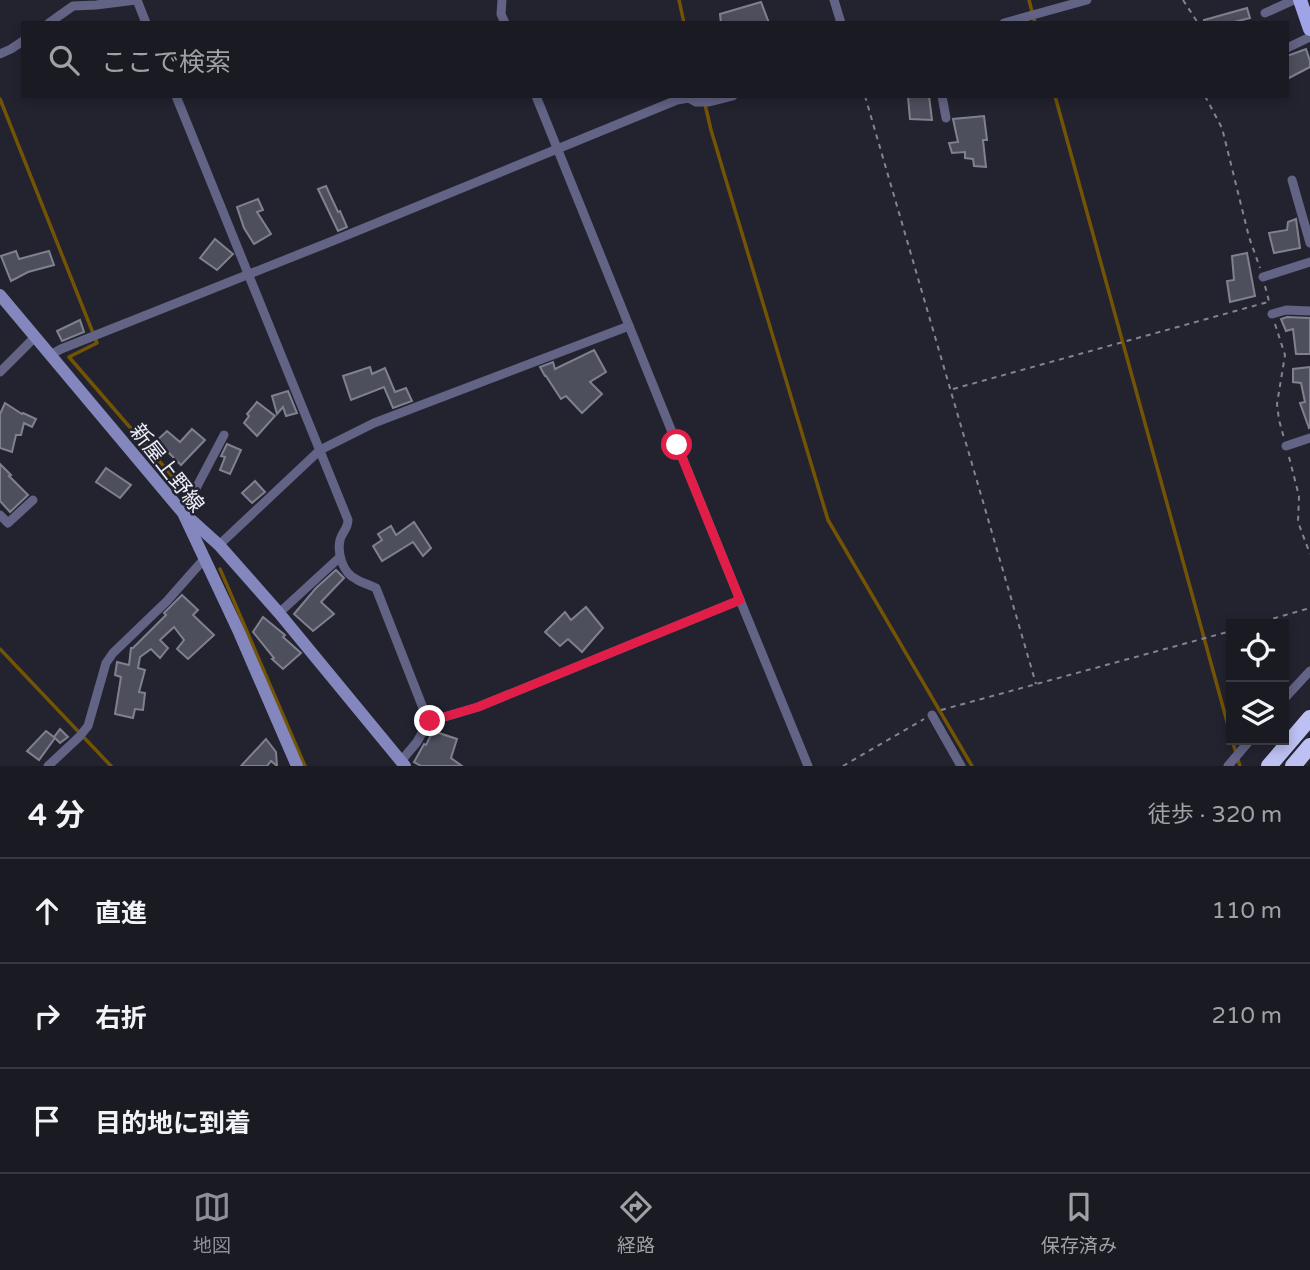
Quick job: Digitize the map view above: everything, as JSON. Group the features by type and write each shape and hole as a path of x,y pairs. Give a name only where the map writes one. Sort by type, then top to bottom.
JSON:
{"highway":[{"path":"1269,766 1310,718"},
{"path":"1293,766 1310,746"}],"main road":[{"path":"1300,0 1310,29"},
{"name":"新屋上野線","path":"0,295 183,513 297,766"},
{"path":"183,513 219,545 279,613 403,763"}],"street":[{"path":"52,21 74,6 137,0 145,21"},
{"path":"502,0 501,14 504,21"},
{"path":"834,0 840,21"},
{"path":"1011,21 1087,0"},
{"path":"1265,13 1294,0"},
{"path":"1289,47 1310,37"},
{"path":"0,54 21,42"},
{"path":"177,98 348,520 348,527 341,537 338,551 343,565 352,578 376,588 428,722"},
{"path":"537,98 808,766"},
{"path":"50,355 677,100 689,98 696,102 709,102 725,98"},
{"path":"942,98 946,118"},
{"path":"1292,180 1310,243"},
{"path":"1263,276 1310,262"},
{"path":"1272,314 1286,310 1310,311"},
{"path":"219,545 320,450 374,423 629,326"},
{"path":"0,372 35,337"},
{"path":"183,513 224,435"},
{"path":"1286,446 1310,439"},
{"path":"0,515 8,523 33,500"},
{"path":"279,613 340,557"},
{"path":"48,766 88,726 106,663 113,653 167,601 205,558"},
{"path":"403,763 428,722 478,707 740,600"},
{"path":"1289,694 1310,671"},
{"path":"932,715 961,766"},
{"path":"1228,766 1246,745"}],"path":[{"path":"1183,0 1197,21"},
{"path":"866,98 1036,684"},
{"path":"1206,98 1222,128 1249,237 1263,276 1284,355 1278,404 1279,420 1299,496 1298,522 1310,554"},
{"path":"952,389 1269,302"},
{"path":"1272,619 1310,608"},
{"path":"843,766 944,709 1226,632"}],"building":[{"path":"761,2 768,21 721,21 720,14"},
{"path":"1247,8 1250,18 1238,21 1204,20"},
{"path":"1306,49 1310,67 1289,78 1289,55"},
{"path":"908,98 929,98 932,120 910,119"},
{"path":"984,116 986,167 974,166 973,159 965,158 965,152 952,153 949,143 958,142 953,119"},
{"path":"326,186 347,227 338,231 318,189"},
{"path":"258,199 263,210 257,212 271,234 254,244 244,228 237,207"},
{"path":"1296,219 1300,248 1274,253 1269,233 1287,230 1288,222"},
{"path":"215,239 233,254 217,270 200,258"},
{"path":"16,251 19,259 49,251 54,265 28,272 11,281 1,256"},
{"path":"1247,253 1255,296 1230,302 1227,281 1234,280 1232,256"},
{"path":"1310,318 1310,354 1296,354 1293,329 1286,331 1281,319"},
{"path":"80,320 84,332 62,341 57,331"},
{"path":"594,350 606,372 590,382 602,394 582,413 566,396 561,399 540,367 553,362 555,369"},
{"path":"370,367 372,374 385,368 395,392 406,388 412,401 393,408 384,387 351,400 343,376"},
{"path":"1310,367 1309,428 1300,403 1305,402 1301,383 1293,382 1293,369"},
{"path":"288,391 297,413 286,416 283,407 277,414 272,396"},
{"path":"257,402 275,416 257,436 244,423 249,416 247,414"},
{"path":"5,403 36,419 32,427 24,423 21,435 16,435 12,452 0,448 0,414"},
{"path":"192,429 205,440 181,465 154,443 167,431 180,442"},
{"path":"227,444 241,450 230,474 220,470 225,457 221,456"},
{"path":"0,464 28,495 10,512 0,501"},
{"path":"106,468 131,485 120,498 96,482"},
{"path":"255,481 265,492 252,503 242,493"},
{"path":"414,522 431,548 423,556 413,542 382,561 373,546 382,540 378,534 391,526 396,535"},
{"path":"336,570 344,578 321,602 334,614 313,631 294,614"},
{"path":"182,595 198,610 193,615 214,635 188,659 177,649 184,640 174,627 160,640 168,648 160,658 151,649 140,657 138,668 145,670 139,692 145,693 143,710 135,709 133,718 115,714 121,677 115,675 117,662 129,665 131,648 166,615 164,613"},
{"path":"586,607 603,628 582,652 568,639 560,646 545,632 565,612 571,620"},
{"path":"263,617 301,653 283,669 272,659 274,658 253,632"},
{"path":"60,729 68,737 60,743 55,738 39,760 27,751 46,731 54,737"},
{"path":"433,731 457,739 451,758 462,766 421,766 414,762"},
{"path":"266,739 276,752 277,766 271,761 267,766 241,766"}],"waterway":[{"path":"679,0 684,21"},
{"path":"1029,0 1034,21"},
{"path":"703,98 828,520 972,766"},
{"path":"1056,98 1226,718"},
{"path":"0,99 97,343 69,357 186,492"},
{"path":"220,569 305,766"},
{"path":"0,649 111,766"},
{"path":"1234,745 1240,766"}],"route":[{"path":"430,721 478,707 740,600 677,445"}]}
